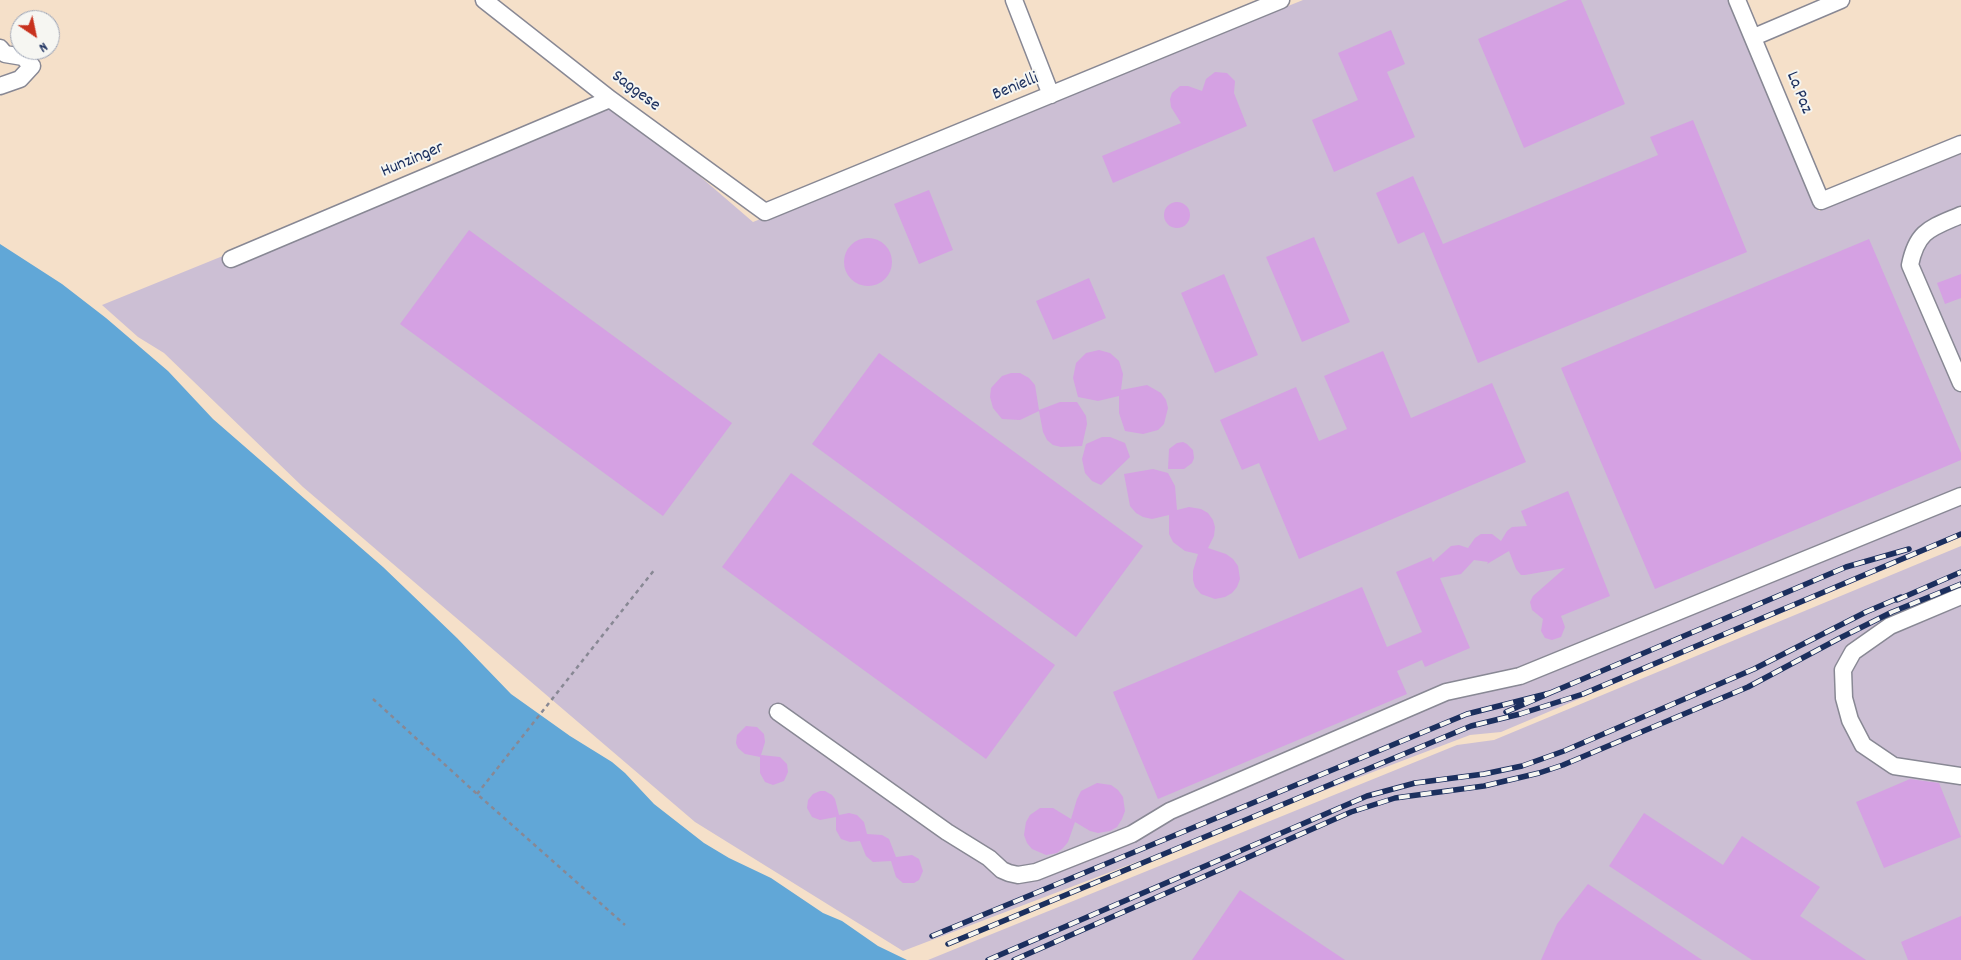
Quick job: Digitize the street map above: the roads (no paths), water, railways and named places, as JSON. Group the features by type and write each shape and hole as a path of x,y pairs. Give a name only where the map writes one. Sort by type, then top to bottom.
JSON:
{"street":[{"name":"Saggese","path":"484,0 610,99 766,212"},
{"path":"1014,0 1050,95"},
{"name":"Benielli","path":"766,212 1281,0"},
{"name":"La Paz","path":"1738,0 1821,202 1961,144"},
{"path":"1754,37 1841,0"},
{"path":"0,48 5,54 23,57 32,66 20,79 0,86"},
{"name":"Hunzinger","path":"231,259 610,99"},
{"path":"1961,215 1923,233 1914,247 1910,265 1961,383"},
{"path":"778,712 947,832 989,858 1002,870 1018,875 1036,872 1132,834 1170,811 1446,692 1520,676 1961,496"},
{"path":"1961,596 1890,626 1853,652 1843,670 1844,698 1850,720 1863,745 1894,766 1961,776"}],"water":[{"path":"0,244 62,284 106,318 168,371 213,419 383,567 457,638 511,694 570,736 612,762 654,804 704,843 729,858 771,878 823,913 842,921 878,946 907,960 0,960"}],"railway":[{"path":"948,944 1471,726 1520,714 1583,694 1961,534"},
{"path":"1550,693 1846,567 1909,549"},
{"path":"1897,600 1961,572"},
{"path":"1014,960 1351,812 1395,798 1484,786 1539,773 1563,765 1748,687 1892,612 1961,584"},
{"path":"988,960 1367,796 1415,783 1484,774 1522,766 1564,751 1754,669 1866,612 1901,597"},
{"path":"932,936 1467,714 1550,693 1506,712"}]}
